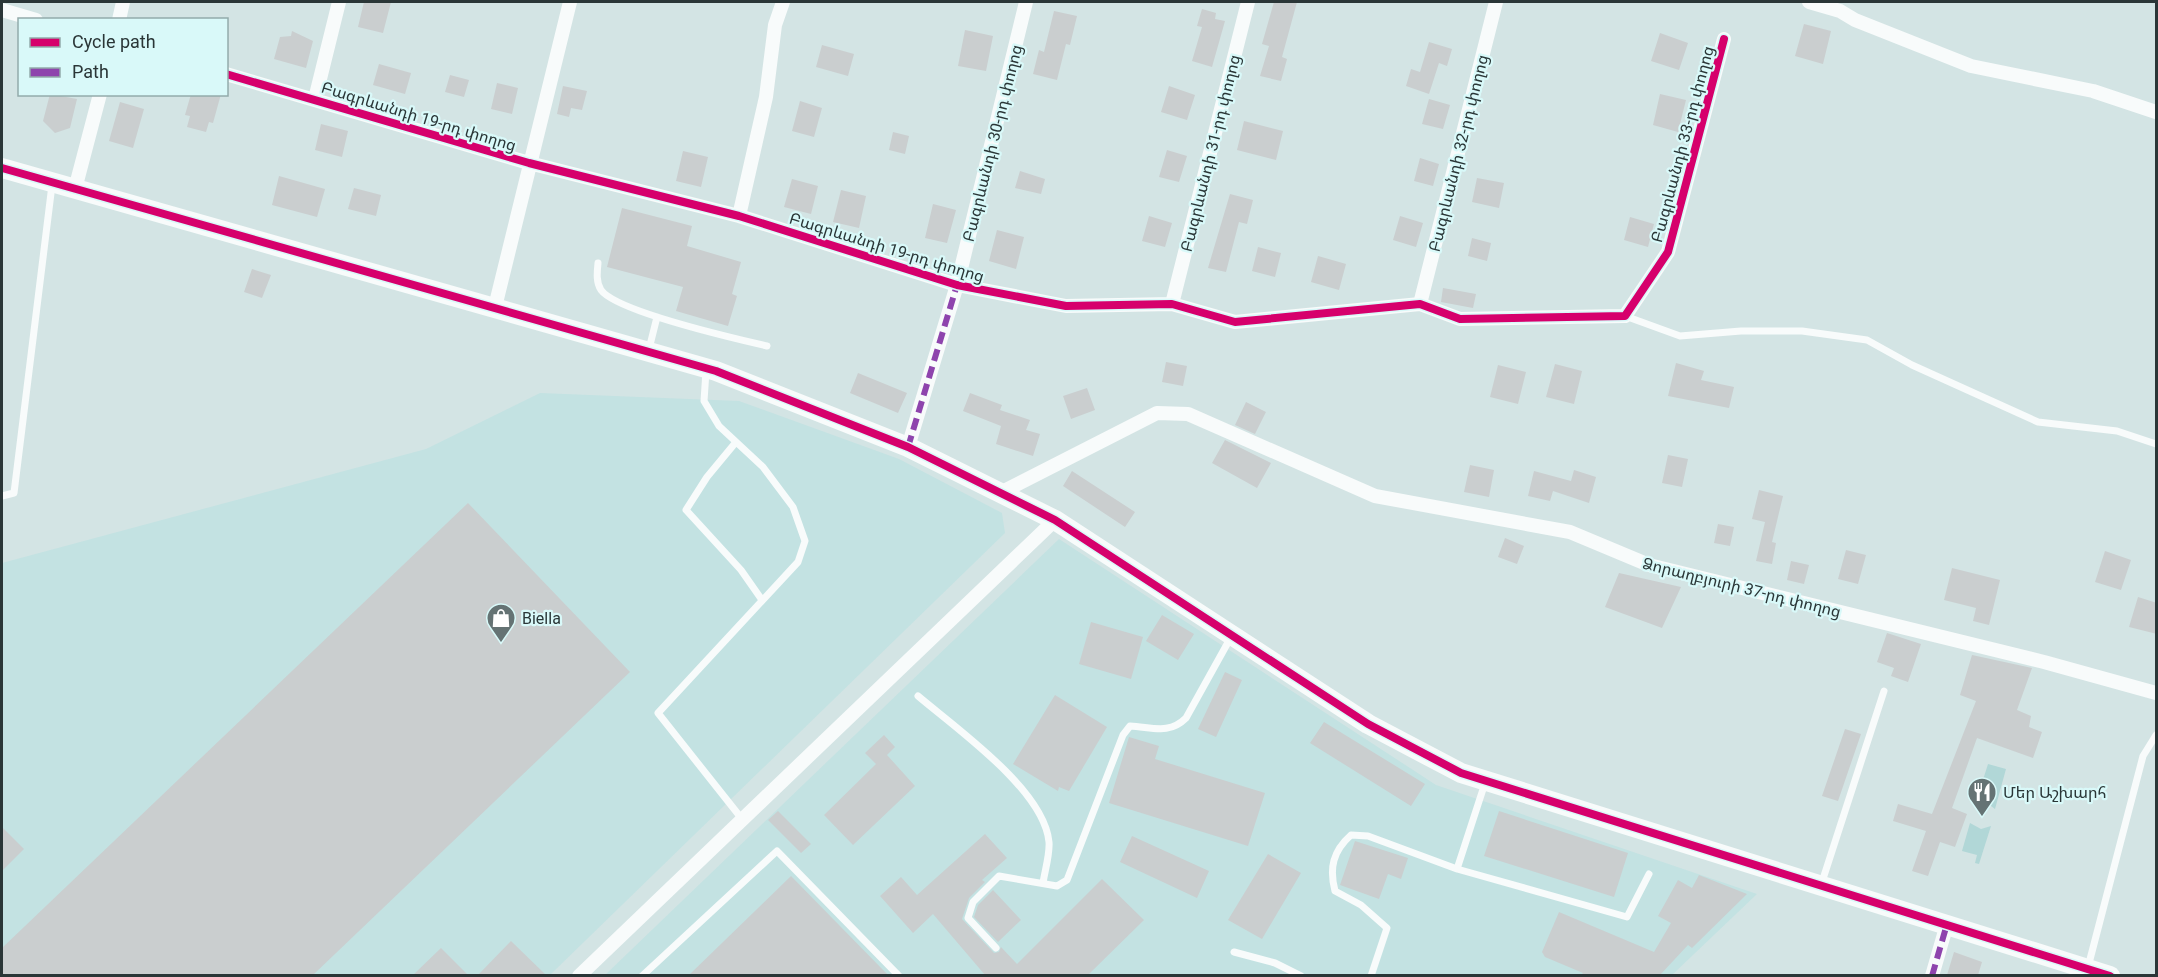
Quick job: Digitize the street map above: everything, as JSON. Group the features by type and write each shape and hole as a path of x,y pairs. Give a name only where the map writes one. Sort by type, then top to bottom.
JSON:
{"street":[{"path":"119,18 123,2"},
{"path":"315,99 339,2"},
{"path":"495,307 570,2"},
{"path":"739,216 766,97 775,25 783,2"},
{"name":"Բագրևանդի 30-րդ փողոց","path":"908,447 957,285 1026,2"},
{"name":"Բագրևանդի 31-րդ փողոց","path":"1172,304 1248,2"},
{"name":"Բագրևանդի 32-րդ փողոց","path":"1420,304 1496,2"},
{"path":"1809,2 1841,6 1855,20 1971,66 2093,92 2157,112"},
{"path":"2,10 29,18"},
{"name":"Բագրևանդի 33-րդ փողոց","path":"1625,316 1668,252 1724,39"},
{"name":"Բագրևանդի 19-րդ փողոց","path":"228,75 529,163 739,216 957,285 1066,306 1172,304 1235,322 1420,304 1460,319 1625,316"},
{"path":"75,189 98,96"},
{"path":"2,168 706,368 908,447 1055,520 1368,724 1461,773 2110,975"},
{"name":"Ձորաղբյուրի 37-րդ փողոց","path":"1002,492 1157,413 1188,414 1376,496 1570,532 1649,565 2044,662 2157,693"},
{"path":"579,975 1055,520"},
{"path":"1932,975 1947,924"}],"lane":[{"path":"2,496 14,493 52,182"},
{"path":"598,263 597,283 603,292 657,317 767,346"},
{"path":"1625,316 1680,336 1741,331 1802,331 1867,340 1922,370 2038,422 2117,431 2157,444"},
{"path":"648,351 657,317"},
{"path":"706,368 704,401 719,426 763,467 793,507 805,541 798,562 658,713 742,819"},
{"path":"736,442 707,477 686,510 741,570 762,600"},
{"path":"996,948 968,918 973,902 999,876 1057,886 1067,880 1123,735 1130,726 1167,730 1178,726 1186,718 1232,635"},
{"path":"1821,885 1884,691"},
{"path":"918,696 1018,783 1040,811 1049,842 1043,883"},
{"path":"2088,968 2143,756 2157,735"},
{"path":"1457,869 1485,781"},
{"path":"1371,975 1387,928 1361,906 1335,891 1330,872 1338,846 1351,835 1368,836 1457,869 1627,917 1649,874"},
{"path":"642,975 777,851 899,975"},
{"path":"1234,952 1275,963 1300,975"}],"shaded area":[{"path":"540,393 739,401 899,459 1002,513 1005,533 550,975 2,976 2,563 426,449"},
{"path":"1059,539 1436,785 1757,894 1672,975 604,976"},
{"path":"1988,764 2006,769 1995,809 1987,803 1975,805"},
{"path":"1970,823 1981,829 1991,826 1979,864 1975,863 1977,855 1962,851"}],"building":[{"path":"364,2 391,2 383,33 358,27"},
{"path":"1274,2 1297,2 1282,57 1287,59 1281,81 1260,76 1269,46 1262,44"},
{"path":"1202,9 1216,13 1215,19 1225,21 1212,67 1192,61 1202,27 1197,26"},
{"path":"1054,11 1077,16 1070,45 1066,44 1057,80 1033,74 1039,50 1044,52"},
{"path":"1804,24 1831,31 1823,64 1795,56"},
{"path":"965,30 993,36 986,71 958,66"},
{"path":"292,31 313,41 306,68 274,59 280,37 291,36"},
{"path":"1660,33 1688,43 1679,70 1651,61"},
{"path":"1429,42 1452,49 1447,66 1439,63 1429,94 1406,86 1411,69 1420,72"},
{"path":"822,45 854,54 848,76 816,67"},
{"path":"379,64 411,73 405,94 373,85"},
{"path":"450,75 469,80 464,97 445,92"},
{"path":"497,83 518,88 512,114 491,109"},
{"path":"563,86 587,91 582,110 571,108 569,117 557,114"},
{"path":"1169,86 1195,95 1187,120 1161,112"},
{"path":"1660,94 1686,100 1678,132 1653,125"},
{"path":"49,96 77,99 70,128 55,133 43,121"},
{"path":"190,96 220,96 213,123 209,122 206,132 187,127 190,116 185,115"},
{"path":"1429,99 1450,105 1443,129 1422,124"},
{"path":"800,101 822,108 814,137 792,131"},
{"path":"120,102 144,109 133,148 109,141"},
{"path":"1244,121 1283,131 1276,160 1237,150"},
{"path":"321,124 348,131 342,157 315,150"},
{"path":"893,132 909,136 905,154 889,150"},
{"path":"1167,150 1187,156 1179,182 1159,177"},
{"path":"683,151 708,157 701,187 676,181"},
{"path":"1420,158 1439,164 1433,186 1414,181"},
{"path":"1020,171 1045,179 1041,194 1015,188"},
{"path":"279,176 325,189 317,217 272,205"},
{"path":"1477,178 1504,183 1499,208 1472,202"},
{"path":"792,179 818,186 811,214 784,207"},
{"path":"354,188 381,195 376,216 348,209"},
{"path":"841,190 866,196 859,228 833,222"},
{"path":"1230,194 1253,200 1247,224 1239,222 1226,272 1208,268"},
{"path":"933,204 956,210 947,243 925,238"},
{"path":"622,208 692,226 687,246 741,262 732,294 737,296 728,326 676,311 683,287 607,267"},
{"path":"1149,216 1172,223 1165,247 1142,241"},
{"path":"1400,216 1423,223 1416,247 1393,240"},
{"path":"1630,217 1654,224 1648,247 1624,240"},
{"path":"997,230 1024,237 1016,269 989,261"},
{"path":"1472,238 1491,243 1487,261 1468,256"},
{"path":"1258,247 1281,253 1275,277 1252,271"},
{"path":"1318,256 1346,264 1339,290 1311,282"},
{"path":"252,269 271,275 262,298 244,292"},
{"path":"1443,288 1476,294 1473,308 1441,302"},
{"path":"1166,362 1187,366 1183,386 1162,382"},
{"path":"1676,363 1704,371 1701,380 1734,387 1729,408 1668,396"},
{"path":"1555,364 1582,371 1574,404 1546,397"},
{"path":"1498,365 1526,372 1518,404 1490,397"},
{"path":"858,373 907,393 898,413 850,393"},
{"path":"1087,388 1095,410 1071,419 1063,396"},
{"path":"970,393 1002,405 1000,410 1030,420 1026,430 1040,434 1033,456 996,444 1001,426 963,411"},
{"path":"1246,402 1266,412 1255,434 1235,425"},
{"path":"1225,440 1271,463 1257,488 1212,463"},
{"path":"1668,455 1688,459 1682,487 1662,483"},
{"path":"1470,465 1494,470 1489,497 1464,492"},
{"path":"1574,470 1596,477 1589,503 1553,491 1550,501 1528,496 1534,471 1571,481"},
{"path":"1072,471 1135,512 1125,527 1063,486"},
{"path":"1759,490 1783,496 1772,542 1776,543 1772,564 1756,561 1765,522 1752,519"},
{"path":"468,503 630,672 313,975 2,975 2,948"},
{"path":"1718,524 1734,527 1730,546 1714,543"},
{"path":"1505,538 1524,546 1517,564 1498,557"},
{"path":"1846,550 1866,555 1858,584 1838,579"},
{"path":"2105,551 2131,560 2121,590 2095,582"},
{"path":"1791,561 1809,565 1804,584 1787,580"},
{"path":"1952,568 2000,580 1989,625 1973,621 1976,608 1944,600"},
{"path":"1619,573 1681,587 1662,628 1605,607"},
{"path":"2138,597 2157,603 2157,634 2129,627"},
{"path":"1162,615 1194,634 1178,660 1146,641"},
{"path":"1091,622 1143,637 1131,679 1079,664"},
{"path":"1887,633 1921,644 1908,682 1891,676 1894,668 1877,662"},
{"path":"1972,655 2032,668 2017,710 2031,716 2029,727 2042,732 2033,758 1977,738 1952,808 1967,814 1955,847 1940,842 1928,876 1912,871 1926,831 1893,821 1898,804 1932,814 1976,701 1960,695"},
{"path":"1225,672 1242,680 1216,737 1198,729"},
{"path":"1055,695 1107,727 1069,791 1059,787 1058,791 1013,764"},
{"path":"1324,722 1425,784 1411,806 1310,743"},
{"path":"1845,729 1861,734 1838,801 1822,796"},
{"path":"884,735 895,747 887,755 915,786 853,845 824,815 876,764 865,753"},
{"path":"1129,737 1159,746 1155,759 1265,793 1248,846 1109,803"},
{"path":"778,811 811,844 801,853 768,820"},
{"path":"1499,811 1628,853 1614,897 1484,856"},
{"path":"2,827 24,849 2,871"},
{"path":"985,834 1007,858 982,880 985,882 969,898 962,919 994,953 999,952 1001,947 1017,964 1102,879 1144,920 1088,975 985,975 933,914 913,933 880,896 901,877 917,895"},
{"path":"1132,836 1209,871 1197,898 1120,862"},
{"path":"1355,841 1408,858 1401,879 1388,874 1379,899 1340,885"},
{"path":"1268,854 1301,873 1262,939 1228,920"},
{"path":"1699,875 1747,894 1692,948 1688,945 1660,975 1581,975 1583,973 1545,957 1542,952 1559,912 1654,952 1671,923 1658,916 1678,880 1692,888"},
{"path":"791,876 888,975 689,975"},
{"path":"993,890 1021,920 998,942 974,917 978,905"},
{"path":"511,941 546,975 478,975"},
{"path":"441,948 468,975 413,975"},
{"path":"1954,952 1982,962 1978,975 1947,975"}],"marked path":[{"path":"908,447 957,285"},
{"path":"1932,976 1947,924"}],"cycle path":[{"path":"228,75 529,163 739,216 957,285 1066,306 1172,304 1235,322 1420,304 1460,319 1625,316 1668,252 1724,39"},
{"path":"2,168 716,371 908,447 1055,520 1368,724 1461,773 2110,976"}],"place":[{"name":"Biella","path":"501,644"},
{"name":"Մեր Աշխարհ","path":"1982,818"}]}
